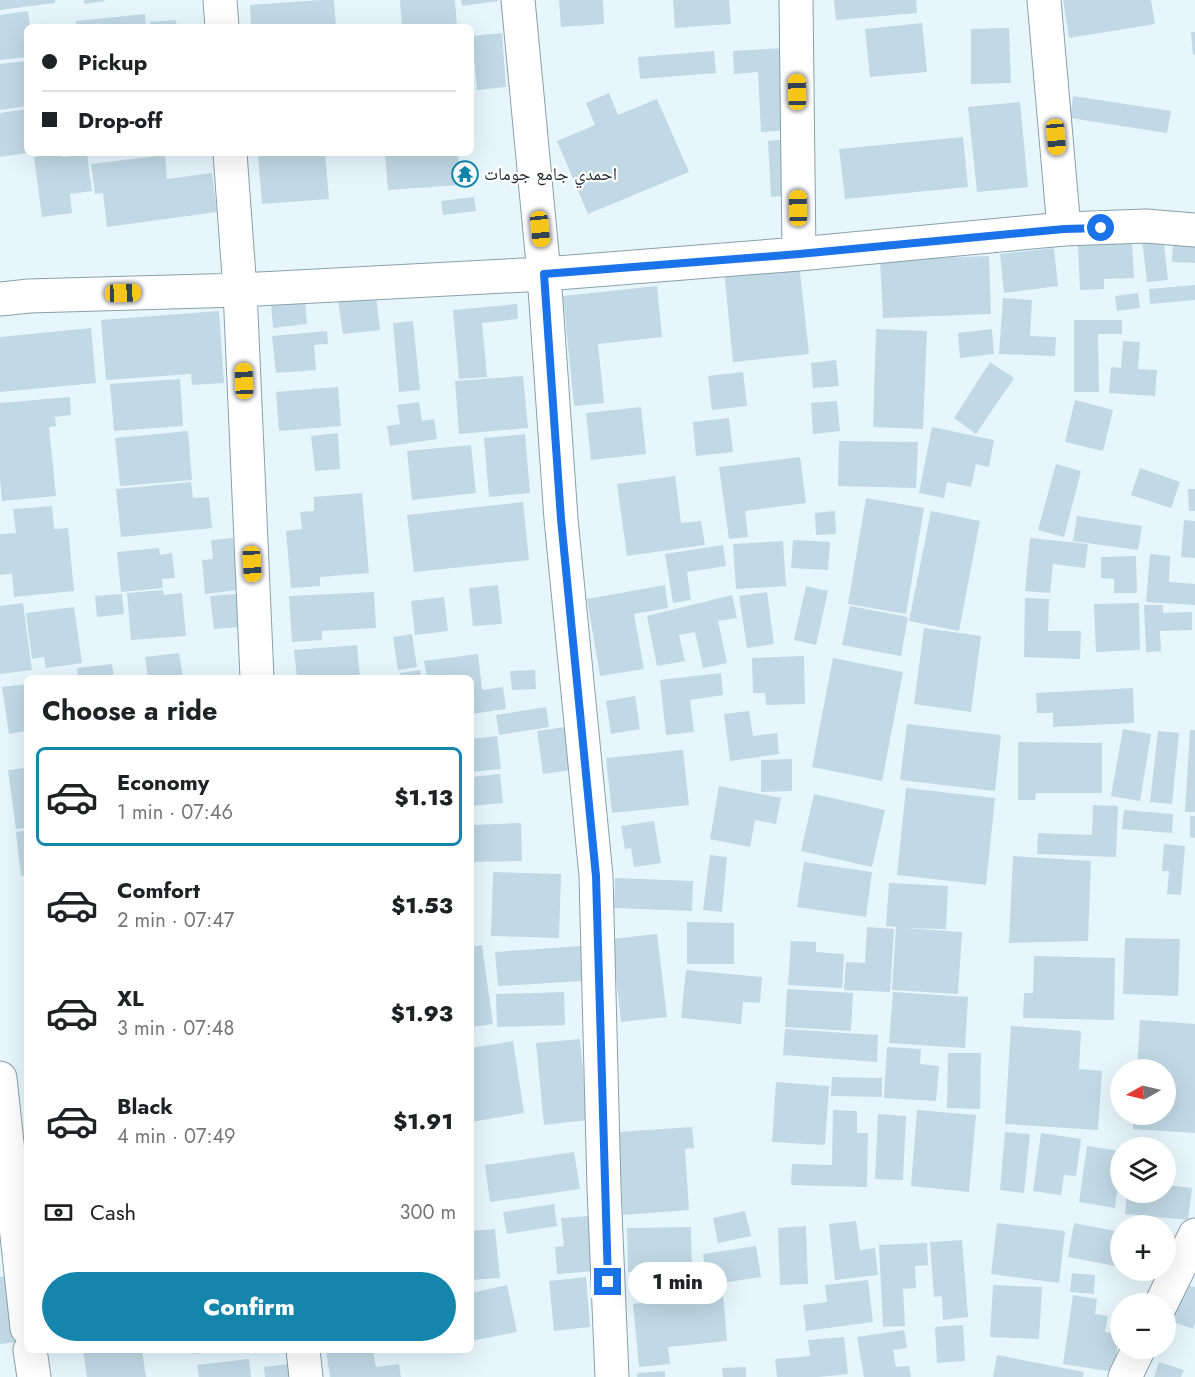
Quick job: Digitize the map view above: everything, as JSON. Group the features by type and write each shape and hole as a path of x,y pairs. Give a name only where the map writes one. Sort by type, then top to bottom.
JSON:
{"street":[{"path":"220,0 222,24"},
{"path":"518,0 544,274 561,519 596,876 603,1188 612,1377"},
{"path":"796,0 799,254"},
{"path":"1044,0 1064,229"},
{"path":"230,156 240,290 257,675"},
{"path":"0,299 29,296 240,290 544,274 799,254 1064,229 1146,226 1195,230"},
{"path":"0,1078 24,1300"},
{"path":"1166,1293 1195,1236"},
{"path":"30,1353 34,1377"},
{"path":"303,1353 306,1377"},
{"path":"1125,1377 1134,1359"}],"building":[{"path":"0,0 55,0 55,3 0,10"},
{"path":"84,0 105,0 105,1 84,4"},
{"path":"334,0 336,24 251,24 250,5"},
{"path":"400,0 455,0 457,24 402,24"},
{"path":"461,0 498,0 498,1 462,6"},
{"path":"559,0 603,0 604,24 561,27"},
{"path":"673,0 729,0 731,24 675,28"},
{"path":"834,0 916,0 917,13 836,20"},
{"path":"1063,0 1151,0 1155,24 1069,38"},
{"path":"28,11 30,24 24,24 24,57 0,60 0,15"},
{"path":"145,14 146,24 76,24 76,21"},
{"path":"176,20 177,24 150,24 150,22"},
{"path":"922,23 927,72 870,77 865,29"},
{"path":"1009,28 1011,83 971,84 971,29"},
{"path":"1191,32 1195,32 1195,54 1193,55"},
{"path":"502,33 506,87 477,90 474,36"},
{"path":"786,48 791,130 761,132 758,72 734,74 733,51"},
{"path":"714,51 716,73 640,79 638,57"},
{"path":"24,61 24,106 0,110 0,64"},
{"path":"609,93 618,115 657,99 689,172 588,214 557,141 595,125 586,103"},
{"path":"1073,96 1171,111 1167,133 1070,118"},
{"path":"1020,102 1028,187 977,192 968,107"},
{"path":"24,109 24,153 0,157 0,113"},
{"path":"963,137 968,187 845,199 839,149"},
{"path":"789,139 792,195 771,197 768,141"},
{"path":"87,156 92,191 70,194 72,213 42,217 34,157"},
{"path":"165,156 167,179 212,173 217,212 107,227 103,193 95,194 91,164"},
{"path":"258,156 325,156 329,199 262,204"},
{"path":"385,156 458,156 460,185 388,190"},
{"path":"474,197 476,211 443,215 441,201"},
{"path":"1163,236 1168,280 1147,282 1142,239"},
{"path":"1173,240 1195,241 1195,263 1172,262"},
{"path":"1132,243 1134,278 1104,279 1104,289 1080,290 1078,245"},
{"path":"1054,248 1058,286 1004,293 1000,254"},
{"path":"989,256 991,314 883,318 880,260"},
{"path":"799,263 809,354 733,362 724,270"},
{"path":"1195,285 1195,300 1150,304 1149,289"},
{"path":"657,286 662,337 598,344 604,403 574,406 563,296"},
{"path":"1138,293 1140,308 1117,311 1115,296"},
{"path":"376,296 380,330 343,334 338,300"},
{"path":"1003,298 1032,300 1030,336 1056,337 1055,356 999,354"},
{"path":"305,301 307,324 273,328 271,304"},
{"path":"517,304 518,319 482,323 487,377 459,379 453,310"},
{"path":"219,311 224,383 192,385 191,374 106,380 101,320"},
{"path":"1074,320 1122,320 1122,334 1098,334 1099,392 1074,392"},
{"path":"413,321 420,390 399,392 393,323"},
{"path":"91,328 96,383 0,392 0,337"},
{"path":"876,329 927,331 923,429 873,427"},
{"path":"992,329 994,354 960,358 958,333"},
{"path":"327,331 328,344 314,345 316,370 276,373 272,336"},
{"path":"1123,341 1140,342 1138,369 1157,370 1155,396 1109,393 1111,367 1121,368"},
{"path":"836,360 839,386 813,388 811,363"},
{"path":"990,362 1014,378 976,434 954,418"},
{"path":"743,372 747,406 712,410 708,376"},
{"path":"523,376 528,428 459,434 455,381"},
{"path":"180,379 183,426 114,431 110,384"},
{"path":"338,387 341,426 279,431 276,392"},
{"path":"70,397 71,415 55,417 56,426 49,427 56,496 2,501 0,403"},
{"path":"1075,400 1113,410 1103,451 1065,442"},
{"path":"837,401 840,431 813,434 811,403"},
{"path":"419,402 422,421 434,419 437,439 390,446 387,426 400,424 397,405"},
{"path":"641,407 646,454 591,460 586,413"},
{"path":"729,418 733,452 696,456 693,422"},
{"path":"932,427 994,440 989,467 976,464 971,487 947,482 944,498 919,493"},
{"path":"188,431 192,480 120,486 115,438"},
{"path":"338,433 340,469 315,471 311,436"},
{"path":"525,434 530,493 489,497 484,438"},
{"path":"839,441 918,442 916,488 838,486"},
{"path":"471,445 476,493 412,500 407,451"},
{"path":"800,457 806,503 745,511 748,537 729,539 719,467"},
{"path":"1056,464 1081,471 1064,537 1038,530"},
{"path":"1140,468 1180,482 1171,508 1131,495"},
{"path":"675,476 681,523 701,521 705,545 627,556 617,484"},
{"path":"191,482 193,498 209,497 212,528 121,537 116,489"},
{"path":"1188,489 1195,489 1195,511 1189,511"},
{"path":"362,493 369,573 320,577 320,586 291,588 286,531 302,529 300,512 314,511 314,497"},
{"path":"866,498 924,508 906,614 848,604"},
{"path":"523,502 529,560 414,572 407,515"},
{"path":"52,506 54,529 68,528 74,591 14,597 12,574 0,575 0,534 16,533 13,509"},
{"path":"835,511 836,534 816,535 815,513"},
{"path":"931,511 980,521 959,631 909,621"},
{"path":"1077,516 1142,526 1138,550 1073,541"},
{"path":"1184,520 1195,521 1195,558 1181,557"},
{"path":"233,538 238,590 205,594 202,560 213,559 211,540"},
{"path":"1030,538 1088,544 1085,568 1053,564 1050,593 1025,591"},
{"path":"793,540 830,542 828,570 791,568"},
{"path":"783,541 786,586 736,589 733,544"},
{"path":"723,545 726,566 687,572 691,600 673,603 665,554"},
{"path":"159,548 160,555 172,553 175,578 162,579 163,588 121,592 117,552"},
{"path":"1150,554 1170,556 1169,582 1195,584 1195,605 1146,602"},
{"path":"1136,556 1137,593 1114,593 1114,579 1101,578 1101,557"},
{"path":"498,585 502,624 473,626 469,588"},
{"path":"665,585 668,608 634,614 644,669 600,676 587,599"},
{"path":"806,586 828,591 816,645 794,640"},
{"path":"163,590 164,595 182,593 186,636 131,640 127,593"},
{"path":"374,592 376,628 322,631 322,640 292,642 289,596"},
{"path":"767,592 774,644 747,648 739,596"},
{"path":"122,594 124,614 97,617 95,596"},
{"path":"236,594 239,627 214,629 210,596"},
{"path":"732,595 737,618 718,621 727,663 703,668 695,632 679,635 685,661 657,666 647,616"},
{"path":"444,597 448,631 415,635 411,601"},
{"path":"1025,598 1049,599 1048,631 1081,631 1080,659 1024,657"},
{"path":"23,603 32,670 0,674 0,606"},
{"path":"1139,603 1140,650 1096,652 1094,604"},
{"path":"1144,605 1163,605 1163,613 1192,612 1192,630 1160,631 1161,651 1146,652"},
{"path":"850,606 908,617 901,656 842,645"},
{"path":"74,607 82,663 46,668 44,657 32,659 26,613"},
{"path":"924,628 981,636 971,712 914,704"},
{"path":"412,634 417,667 398,670 393,637"},
{"path":"357,645 360,675 297,675 294,650"},
{"path":"179,653 183,675 148,675 145,657"},
{"path":"478,654 482,690 503,687 506,709 474,714 474,675 426,675 424,661"},
{"path":"804,656 805,704 766,705 765,693 753,693 752,658"},
{"path":"833,658 903,672 882,781 812,767"},
{"path":"112,664 114,675 78,675 77,668"},
{"path":"420,670 421,675 400,675 400,673"},
{"path":"535,670 536,689 512,690 510,671"},
{"path":"721,673 723,695 690,700 694,732 666,735 660,680"},
{"path":"24,684 24,732 9,734 2,687"},
{"path":"1133,688 1134,723 1053,727 1053,713 1037,713 1036,693"},
{"path":"635,696 640,729 611,734 606,701"},
{"path":"546,707 549,727 499,735 496,715"},
{"path":"749,711 753,736 777,733 779,754 730,761 724,714"},
{"path":"907,724 1001,735 995,791 900,780"},
{"path":"566,727 572,770 543,774 537,731"},
{"path":"1123,729 1151,734 1140,801 1111,796"},
{"path":"1190,730 1195,730 1195,812 1185,812"},
{"path":"1158,731 1179,733 1172,804 1150,802"},
{"path":"497,736 501,769 474,772 474,739"},
{"path":"1018,742 1102,743 1102,793 1036,793 1035,800 1018,800"},
{"path":"683,750 689,805 612,813 606,758"},
{"path":"792,759 792,791 761,792 761,760"},
{"path":"24,768 24,828 16,829 8,770"},
{"path":"500,774 503,803 474,806 474,777"},
{"path":"719,786 781,798 776,824 755,820 750,847 710,839"},
{"path":"906,788 995,798 986,885 897,875"},
{"path":"814,794 885,810 872,867 801,851"},
{"path":"1093,805 1118,806 1116,857 1037,854 1038,833 1092,835"},
{"path":"1124,810 1173,814 1172,833 1122,829"},
{"path":"1190,816 1195,816 1195,838 1190,837"},
{"path":"654,821 661,863 634,867 631,848 625,849 621,826"},
{"path":"521,823 522,861 474,862 474,825"},
{"path":"24,831 24,876 21,876 16,832"},
{"path":"1164,844 1185,846 1181,895 1167,894 1169,871 1162,871"},
{"path":"710,855 727,857 722,912 703,910"},
{"path":"1013,856 1091,861 1088,941 1009,943"},
{"path":"804,862 872,872 866,917 797,907"},
{"path":"493,872 561,874 559,938 491,936"},
{"path":"615,878 693,881 692,911 614,908"},
{"path":"889,883 948,886 946,929 904,928 962,932 958,994 892,990 896,927 886,926"},
{"path":"687,922 734,923 734,964 687,964"},
{"path":"867,927 894,929 890,992 844,990 846,962 865,963"},
{"path":"657,934 667,1017 621,1022 612,939"},
{"path":"1125,938 1180,939 1178,996 1123,994"},
{"path":"791,941 816,942 816,952 844,954 842,988 788,985"},
{"path":"482,945 493,1024 474,1027 474,946"},
{"path":"581,946 583,981 498,986 495,952"},
{"path":"1034,956 1115,958 1114,1020 1023,1018 1024,993 1033,993"},
{"path":"686,970 762,977 760,1003 743,1002 741,1024 681,1018"},
{"path":"787,989 853,993 851,1031 785,1027"},
{"path":"564,992 565,1025 497,1027 496,994"},
{"path":"893,992 968,997 965,1048 889,1043"},
{"path":"1140,1020 1195,1024 1195,1133 1133,1129 1133,1125 1176,1125 1176,1059 1138,1059"},
{"path":"1011,1026 1081,1031 1079,1069 1102,1071 1098,1130 1005,1124"},
{"path":"785,1029 878,1035 877,1062 783,1055"},
{"path":"580,1039 588,1120 544,1125 536,1043"},
{"path":"513,1041 524,1113 474,1121 474,1048"},
{"path":"887,1047 921,1049 920,1064 939,1066 936,1101 884,1098"},
{"path":"948,1053 981,1053 980,1109 947,1108"},
{"path":"832,1077 882,1078 882,1097 831,1096"},
{"path":"776,1082 829,1086 825,1145 772,1142"},
{"path":"833,1110 857,1111 857,1133 868,1133 867,1187 791,1185 792,1164 832,1165"},
{"path":"917,1110 976,1115 969,1192 911,1186"},
{"path":"878,1114 906,1116 903,1180 875,1179"},
{"path":"692,1127 694,1148 685,1149 689,1210 623,1215 618,1132"},
{"path":"1005,1132 1030,1134 1024,1193 1000,1190"},
{"path":"1041,1133 1081,1139 1076,1176 1064,1175 1061,1195 1033,1191"},
{"path":"1087,1146 1110,1149 1110,1203 1116,1203 1115,1208 1079,1202"},
{"path":"574,1152 580,1189 490,1202 485,1165"},
{"path":"1176,1186 1192,1188 1188,1220 1176,1219 1176,1215 1125,1214 1126,1203 1176,1203"},
{"path":"554,1204 557,1226 507,1234 503,1212"},
{"path":"745,1211 751,1236 718,1243 713,1218"},
{"path":"589,1216 594,1271 557,1274 555,1247 564,1246 561,1218"},
{"path":"856,1221 860,1250 875,1248 878,1275 835,1280 829,1224"},
{"path":"997,1223 1065,1231 1059,1283 991,1274"},
{"path":"1074,1223 1110,1230 1110,1265 1068,1257"},
{"path":"806,1226 808,1284 780,1285 778,1228"},
{"path":"691,1227 692,1281 669,1281 669,1271 628,1272 627,1228"},
{"path":"495,1229 500,1278 474,1280 474,1231"},
{"path":"962,1240 968,1317 943,1320 942,1296 934,1297 930,1242"},
{"path":"927,1243 928,1265 915,1266 916,1288 903,1289 905,1326 883,1327 879,1245"},
{"path":"756,1246 761,1277 708,1285 703,1254"},
{"path":"1072,1273 1095,1275 1094,1294 1070,1292"},
{"path":"9,1276 17,1342 0,1344 0,1277"},
{"path":"586,1277 590,1327 554,1331 549,1281"},
{"path":"868,1280 873,1322 806,1331 803,1305 827,1302 825,1285"},
{"path":"1182,1284 1195,1287 1193,1329 1176,1323 1176,1302"},
{"path":"507,1285 517,1332 474,1340 474,1292"},
{"path":"993,1285 1042,1287 1039,1339 990,1337"},
{"path":"723,1295 727,1341 668,1347 670,1364 639,1367 633,1304"},
{"path":"1073,1295 1097,1299 1095,1314 1108,1316 1105,1332 1110,1333 1110,1359 1116,1359 1114,1372 1063,1364"},
{"path":"963,1325 965,1361 937,1363 935,1327"},
{"path":"904,1330 907,1348 893,1350 896,1367 909,1366 911,1377 864,1377 857,1337"},
{"path":"844,1337 848,1374 777,1377 775,1359 810,1356 808,1340"},
{"path":"83,1353 142,1353 146,1377 87,1377"},
{"path":"326,1353 374,1353 376,1367 399,1364 401,1377 330,1377"},
{"path":"997,1355 1084,1372 1083,1377 993,1377"},
{"path":"249,1359 251,1377 199,1377 197,1365"},
{"path":"1159,1362 1184,1370 1181,1377 1154,1377"},
{"path":"290,1364 291,1377 265,1377 264,1367"},
{"path":"746,1367 746,1377 723,1377 722,1368"},
{"path":"665,1371 665,1377 637,1377 637,1373"}],"place":[{"name":"احمدي جامع جومات","path":"465,174"}],"route":[{"path":"608,1282 603,1188 596,876 561,519 544,274 799,254 1064,229 1101,228"}]}
